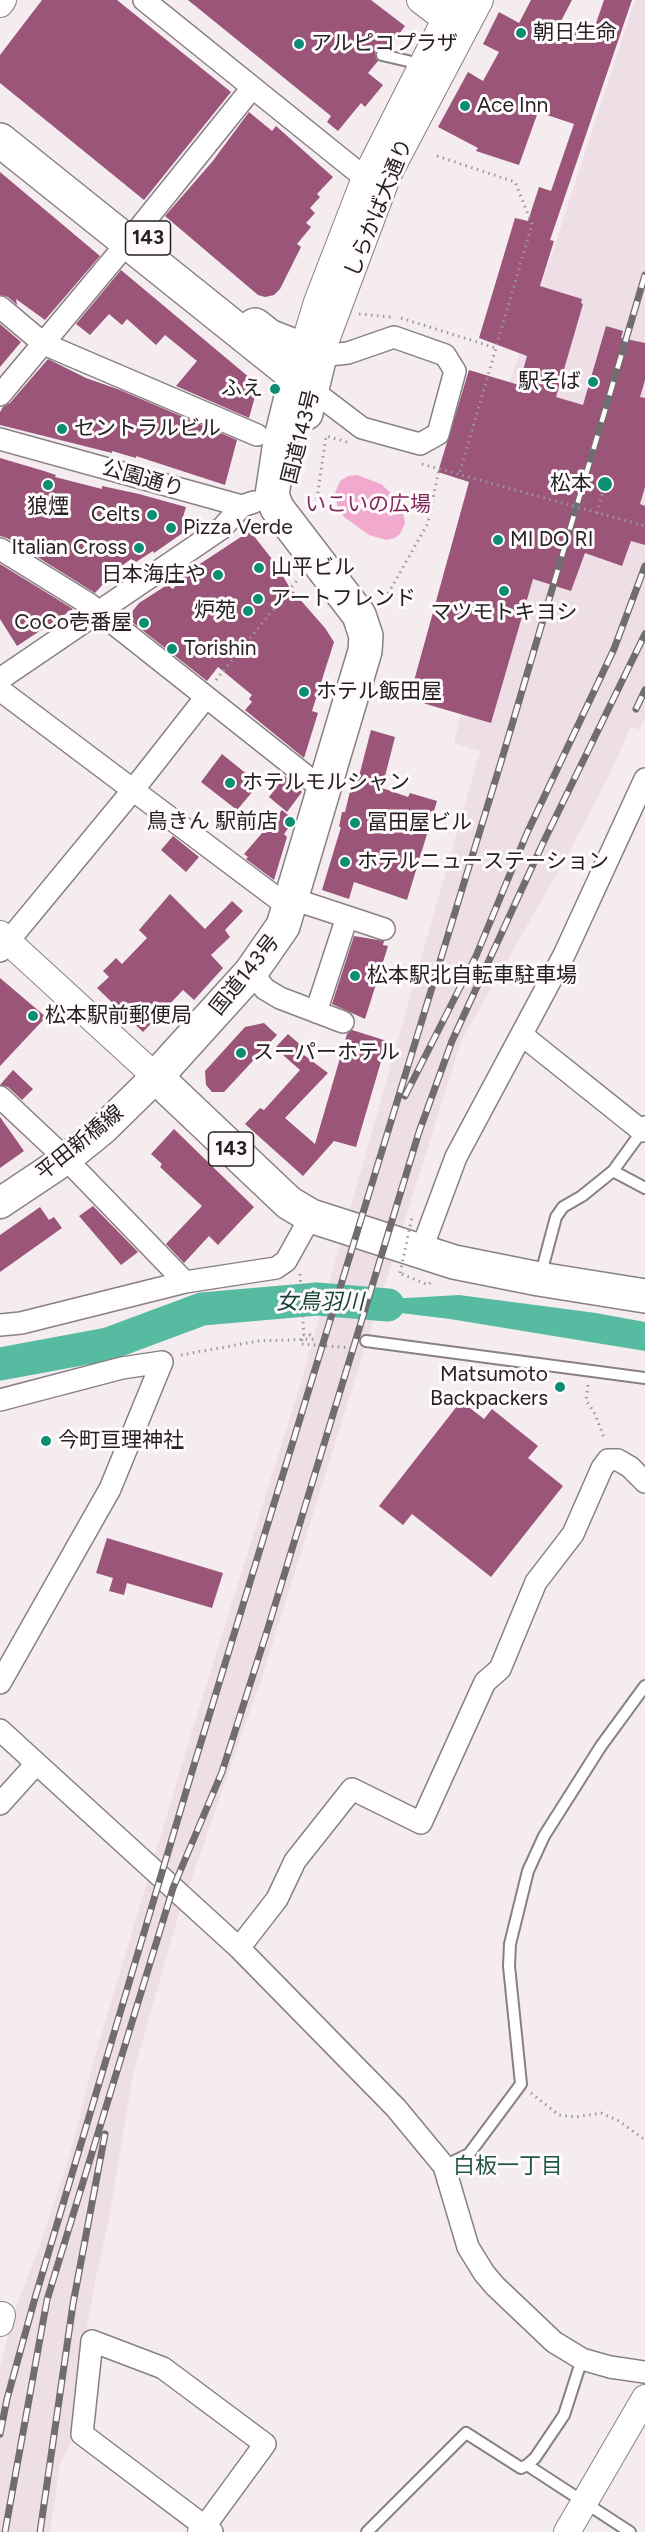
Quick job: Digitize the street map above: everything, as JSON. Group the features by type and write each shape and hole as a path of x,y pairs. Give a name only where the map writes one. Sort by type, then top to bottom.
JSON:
{"highway":[{"name":"143","path":"0,118 133,236"},
{"name":"143","path":"0,140 269,336 307,368"},
{"name":"国道143号","path":"156,1077 251,972 274,942 291,903 365,651 366,636 359,615 290,504 307,368"},
{"name":"143","path":"156,1077 289,1203 311,1216 410,1262 454,1262 539,1279 645,1296"}],"main road":[{"name":"平田新橋線","path":"0,1203 66,1159 103,1129 156,1077"}],"street":[{"path":"0,4 3,0"},
{"path":"144,0 365,178"},
{"path":"420,0 454,17"},
{"name":"しらかば大通り","path":"307,368 454,17 480,0"},
{"name":"しらかば大通り","path":"307,368 317,302 365,178 428,76"},
{"path":"0,394 133,236 252,88"},
{"path":"0,307 44,344 257,435"},
{"path":"394,337 445,355 455,371 438,434 420,444 362,429 307,368 394,337"},
{"name":"公園通り","path":"0,439 242,506"},
{"path":"0,679 222,528 242,506 290,504"},
{"path":"0,549 99,612 325,791"},
{"path":"0,690 291,903 347,917 380,930"},
{"path":"156,1077 3,942 134,790 205,696"},
{"path":"410,1262 456,1157 564,955 645,779"},
{"path":"316,1012 347,917"},
{"path":"251,972 265,989 280,998 343,1022"},
{"path":"522,1035 644,1129"},
{"path":"0,1097 66,1159 185,1282"},
{"path":"0,1325 21,1323 185,1282 276,1268 286,1261 311,1216"},
{"path":"0,1400 122,1368 162,1362"},
{"path":"0,1683 110,1489 162,1362"},
{"path":"239,1948 277,1899 295,1860 352,1789 421,1823 484,1682 500,1669 536,1582 573,1534 602,1468 608,1460 618,1460 645,1482"},
{"path":"0,1730 239,1948 396,2108 444,2166 468,2247 484,2273 554,2342 582,2359 610,2367 645,2372"},
{"path":"0,1804 36,1764"},
{"path":"92,2341 164,2368 265,2444 206,2530 82,2434 92,2341"},
{"path":"567,2532 645,2398"}],"lane":[{"path":"382,56 408,61 428,76"},
{"path":"539,1279 556,1217 563,1207 582,1196 613,1171 644,1129"},
{"path":"613,1171 645,1188"},
{"path":"366,1341 591,1369 645,1378"},
{"path":"444,2166 469,2154 521,2084 509,1966 510,1944 528,1871 543,1836 601,1746 645,1686"},
{"path":"367,2532 466,2433 521,2468 527,2465 535,2458 564,2415 582,2359"},
{"path":"527,2465 630,2532"}],"path":[{"path":"437,156 515,182 532,224 459,475"},
{"path":"290,504 326,436 357,445"},
{"path":"419,463 645,526"},
{"path":"379,603 385,599 428,523 440,469"},
{"path":"597,513 605,484"},
{"path":"205,696 301,577"},
{"path":"412,1217 410,1262 428,1285"},
{"path":"300,1275 303,1337 301,1344 364,1348 366,1341"},
{"path":"162,1362 228,1345 303,1337 316,1339"},
{"path":"591,1369 586,1400 595,1414 599,1430 606,1442 608,1460"},
{"path":"521,2084 559,2115 576,2117 601,2113 619,2121 645,2140"}],"shaded area":[{"path":"635,0 645,0 645,719 639,730 631,726 609,776 567,856 461,1041 262,1677 176,1923 133,2074 108,2225 85,2337 74,2435 60,2464 50,2532 0,2532 0,2368 12,2319 42,2239 73,2144 93,2062 192,1731 301,1382 480,751 454,743 461,714 409,699 501,380 510,382"}],"green space":[{"name":"いこいの広場","path":"357,475 381,484 402,507 405,523 400,534 395,538 386,540 369,535 344,517 337,505 335,493 340,481 348,476"}],"water":[{"path":"459,1295 596,1313 645,1322 645,1351 450,1319 318,1303"}],"building":[{"path":"42,0 117,0 231,92 144,200 0,83 0,55"},
{"name":"アルピコプラザ","path":"188,0 371,0 405,26 388,49 379,48 375,53 378,61 368,73 383,85 365,107 361,103 338,131 327,122 331,116"},
{"path":"531,0 572,0 560,23 592,35 604,0 632,0 550,240 554,241 540,286 582,299 583,304 556,397 583,405 606,326 623,331 621,338 645,343 645,380 640,397 645,398 645,487 640,504 645,506 645,545 631,541 622,566 585,553 571,591 533,579 491,723 409,699 469,482 438,472 469,370 519,385 527,356 479,338 515,218 528,221 539,187 551,191 574,124 538,112 519,165 476,151 478,148 438,127 468,72 483,81 499,52 483,44 499,12 519,23"},
{"path":"249,112 272,131 276,126 333,177 317,194 320,197 310,208 315,213 306,223 311,227 297,244 301,247 280,289 274,295 265,297 258,295 165,216 212,162"},
{"path":"0,172 100,256 45,320 16,299 17,305 8,297 0,295"},
{"path":"121,270 250,378 256,393 249,418 176,386 197,361 165,335 156,345 127,319 122,325 109,314 90,335 76,324"},
{"path":"0,324 21,342 0,367"},
{"path":"48,359 86,378 120,390 237,440 225,485 136,456 136,458 112,451 112,453 0,425 0,412 3,407 10,403"},
{"path":"0,458 56,475 55,477 102,489 102,486 139,494 186,507 183,517 190,519 187,530 154,553 153,551 136,562 131,559 115,571 95,593 7,538 0,536"},
{"path":"250,531 275,563 290,588 325,628 334,642 312,711 318,713 304,758 245,710 252,702 249,699 252,695 218,667 207,681 127,618 139,603 167,585 173,589 186,573"},
{"path":"0,564 73,609 17,646 0,619"},
{"path":"371,730 395,737 382,788 408,797 410,793 437,801 407,900 354,882 349,899 322,890 341,827 339,827 342,812 345,812 352,783 357,784"},
{"name":"ホテルモルシャン","path":"222,754 259,784 237,810 201,782"},
{"path":"285,776 302,792 287,812 269,797"},
{"path":"282,810 294,820 284,834 287,837 274,880 246,859 248,857 244,854"},
{"path":"173,836 199,857 186,872 161,850"},
{"path":"170,894 205,929 232,901 243,911 225,930 230,937 211,955 223,968 194,1000 183,990 143,1032 97,988 109,977 103,971 116,958 122,964 147,938 139,930"},
{"name":"松本駅北自転車駐車場","path":"354,936 384,941 383,945 388,946 365,1019 332,1004"},
{"path":"0,978 46,1017 0,1066"},
{"name":"スーパーホテル","path":"264,1023 277,1035 224,1092 212,1092 206,1085 205,1071 245,1027"},
{"path":"352,1030 387,1041 356,1147 334,1141 303,1176 245,1124 260,1108 264,1110 300,1070 275,1048 288,1034 303,1047 304,1055 328,1073 285,1118 315,1144 347,1034"},
{"path":"13,1070 33,1089 22,1100 8,1087 0,1085"},
{"path":"0,1117 24,1151 0,1168"},
{"path":"174,1129 254,1207 218,1245 209,1236 184,1263 166,1244 202,1206 160,1167 162,1164 151,1154"},
{"path":"93,1206 138,1252 121,1265 79,1216"},
{"path":"40,1207 49,1220 54,1217 62,1228 0,1272 0,1235"},
{"path":"461,1401 484,1419 492,1409 538,1446 528,1458 563,1486 491,1577 412,1514 403,1525 379,1506"},
{"path":"107,1538 223,1573 212,1608 127,1583 124,1595 109,1591 113,1578 96,1573"}],"waterway":[{"name":"女鳥羽川","path":"0,1364 108,1344 202,1309 317,1299 388,1305"}],"railway":[{"path":"0,2434 7,2399 35,2298 194,1765 501,762 645,275"},
{"path":"405,1096 476,956 527,833 614,649 645,566"},
{"path":"5,2532 47,2300 173,1888 222,1772 268,1628 419,1132 452,1041 543,843 645,634"},
{"path":"636,709 645,690"},
{"path":"40,2532 73,2304 105,2134"}],"place":[{"name":"朝日生命","path":"521,33"},
{"name":"アルピコプラザ","path":"299,44"},
{"name":"Ace Inn","path":"465,106"},
{"name":"駅そば","path":"593,382"},
{"name":"ふえ","path":"275,389"},
{"name":"セントラルビル","path":"62,429"},
{"name":"松本","path":"605,484"},
{"name":"狼煙","path":"48,485"},
{"name":"Celts","path":"152,515"},
{"name":"Pizza Verde","path":"171,528"},
{"name":"MI DO RI","path":"498,540"},
{"name":"Italian Cross","path":"139,548"},
{"name":"山平ビル","path":"259,568"},
{"name":"日本海庄や","path":"218,575"},
{"name":"マツモトキヨシ","path":"504,591"},
{"name":"アートフレンド","path":"258,599"},
{"name":"炉苑","path":"248,611"},
{"name":"CoCo壱番屋","path":"144,623"},
{"name":"Torishin","path":"172,649"},
{"name":"ホテル飯田屋","path":"304,692"},
{"name":"ホテルモルシャン","path":"230,783"},
{"name":"鳥きん 駅前店","path":"290,822"},
{"name":"冨田屋ビル","path":"355,823"},
{"name":"ホテルニューステーション","path":"345,862"},
{"name":"松本駅北自転車駐車場","path":"355,976"},
{"name":"松本駅前郵便局","path":"33,1016"},
{"name":"スーパーホテル","path":"241,1053"},
{"name":"Matsumoto Backpackers","path":"560,1387"},
{"name":"今町亘理神社","path":"46,1441"}],"district":[{"name":"白板一丁目","path":"508,2167"}]}
